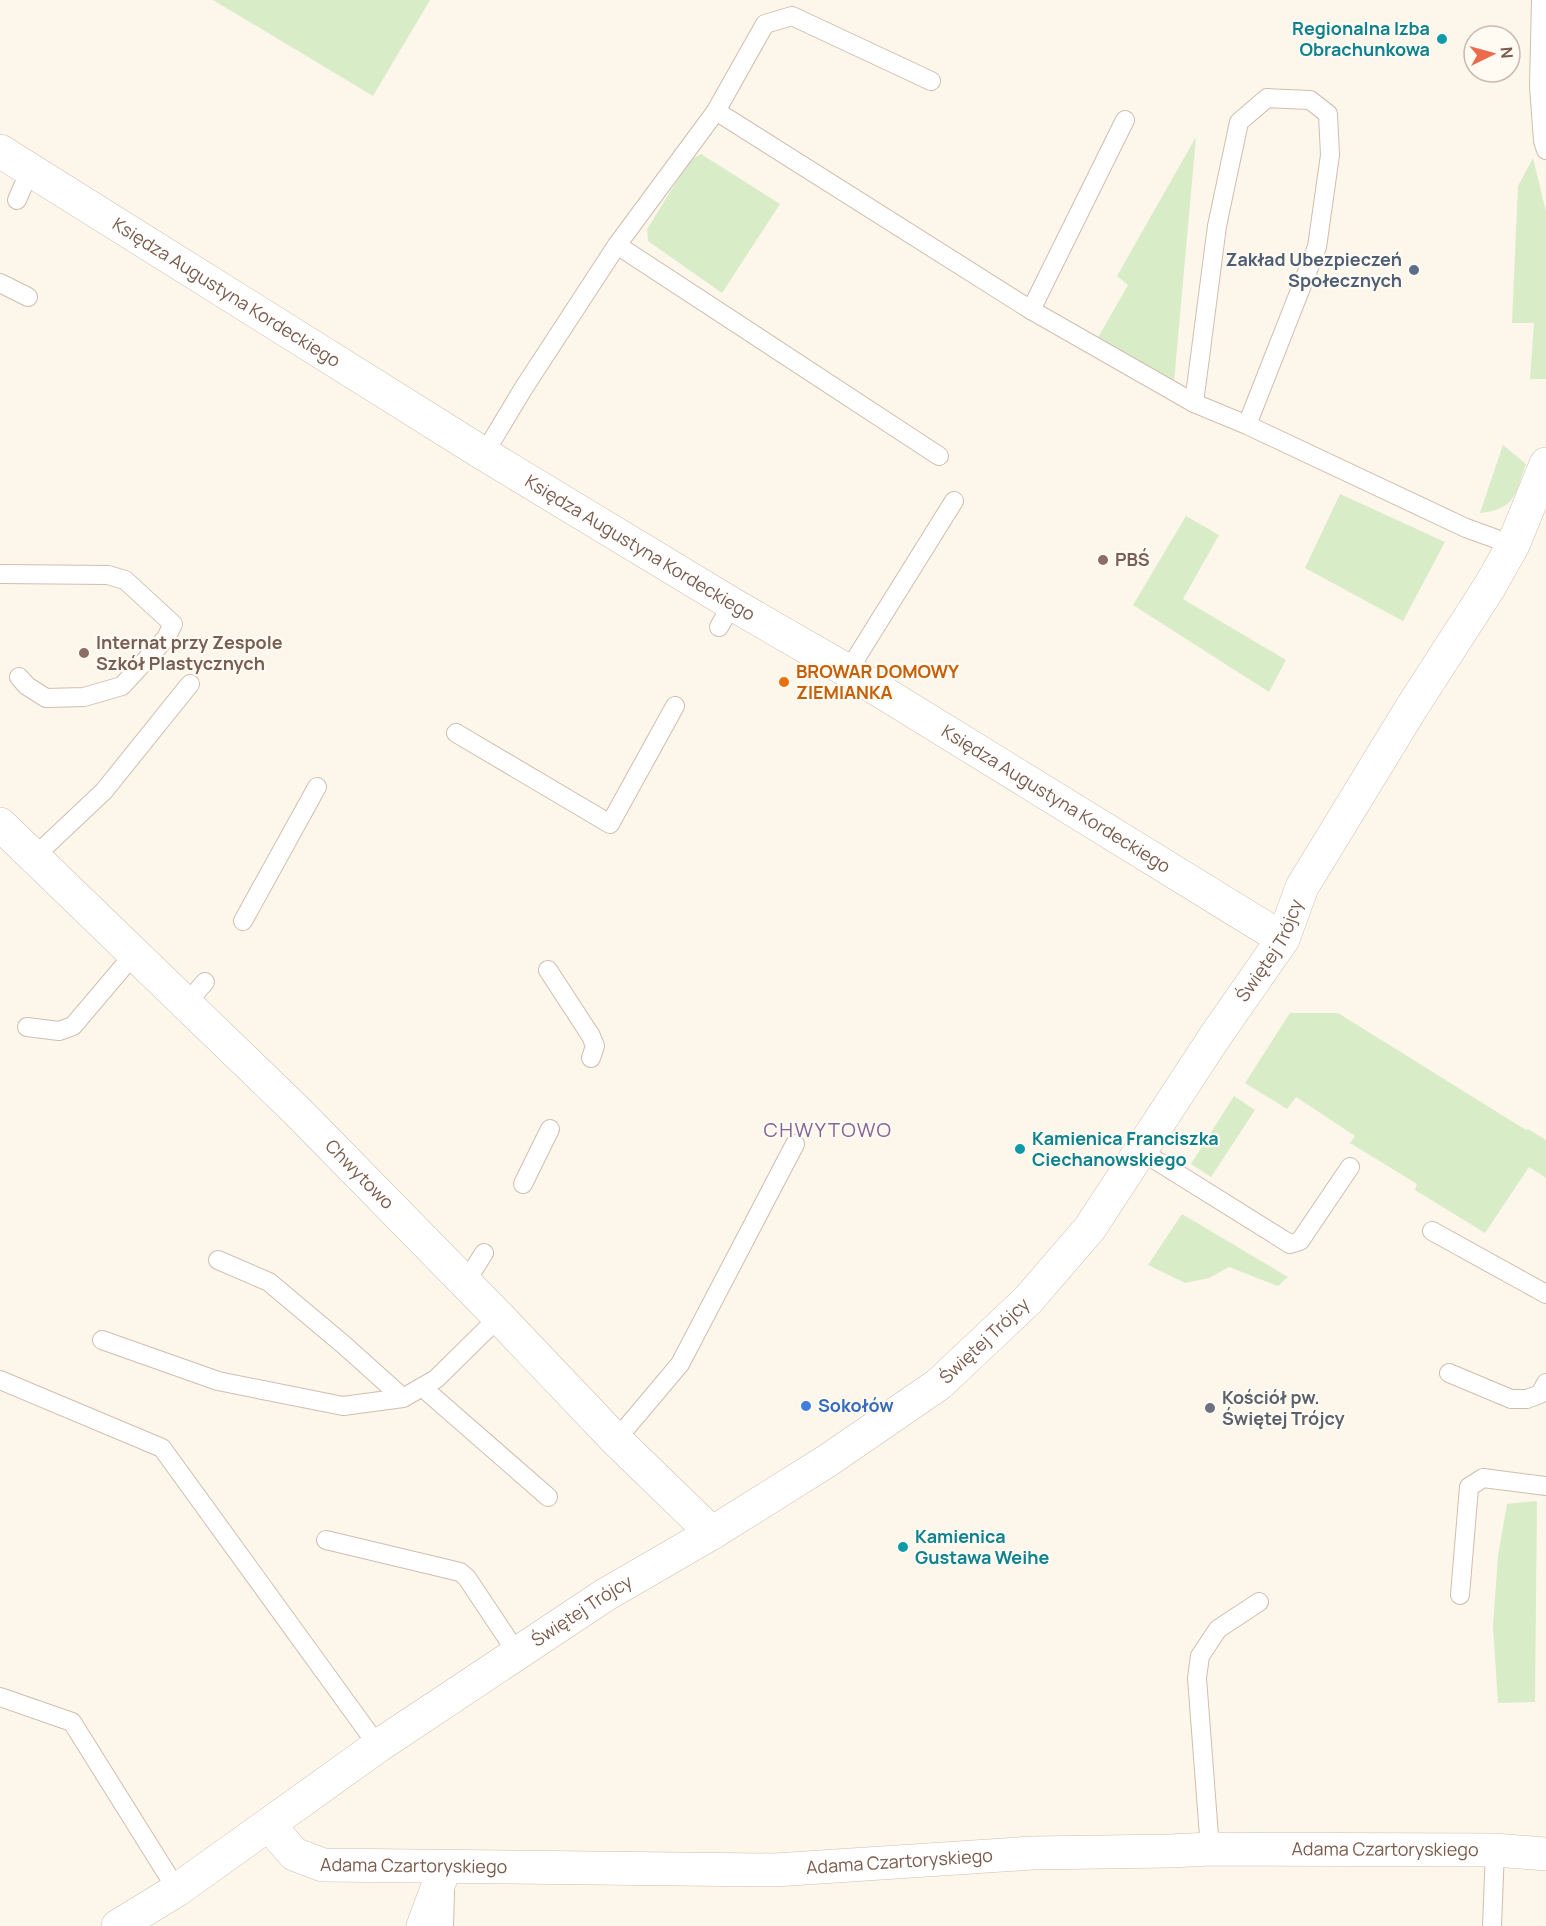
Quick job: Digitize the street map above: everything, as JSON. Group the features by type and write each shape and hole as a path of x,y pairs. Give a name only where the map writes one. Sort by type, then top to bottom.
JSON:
{"street":[{"name":"Księdza Augustyna Kordeckiego","path":"0,151 484,454 725,615 848,671 1283,939"},
{"name":"Świętej Trójcy","path":"118,1926 177,1890 378,1746 605,1594 712,1533 827,1461 939,1384 1028,1300 1090,1227 1214,1038 1283,939 1302,887 1514,545 1546,464"},
{"name":"Chwytowo","path":"0,824 134,954 196,993 297,1111 616,1440 712,1533"},
{"name":"Adama Czartoryskiego","path":"269,1825 294,1854 323,1865 775,1870 1033,1852 1170,1851 1210,1848 1495,1850 1546,1854"},
{"path":"423,1926 445,1867"}],"lane":[{"path":"1541,0 1539,86 1543,141 1546,150"},
{"path":"484,454 523,389 617,245 716,111 765,24 792,8 932,81"},
{"path":"1194,404 1217,226 1239,122 1267,98 1310,99 1328,114 1330,155 1317,246 1247,425"},
{"path":"716,111 1031,310 1194,404 1247,425 1466,528 1514,545"},
{"path":"1031,310 1125,120"},
{"path":"17,200 30,170"},
{"path":"617,245 939,456"},
{"path":"0,283 28,297"},
{"path":"848,671 954,501"},
{"path":"0,574 108,575 125,580 173,624 166,638 122,686 84,697 46,698 27,686 19,677"},
{"path":"34,857 104,791 190,684"},
{"path":"456,733 610,824 675,706"},
{"path":"243,921 317,787"},
{"path":"27,1027 59,1031 73,1026 134,954"},
{"path":"548,970 591,1036 594,1046 591,1059"},
{"path":"523,1184 550,1129"},
{"path":"616,1440 680,1364 795,1144"},
{"path":"1141,1152 1290,1244 1300,1242 1350,1167"},
{"path":"1432,1231 1546,1294"},
{"path":"465,1283 484,1253"},
{"path":"218,1260 269,1282 403,1398"},
{"path":"102,1340 218,1381 343,1406 403,1398 436,1378 499,1317"},
{"path":"1449,1373 1512,1399 1527,1399 1540,1394 1546,1383"},
{"path":"0,1380 162,1448 378,1746"},
{"path":"422,1387 548,1497"},
{"path":"1460,1595 1469,1487 1483,1479 1546,1486"},
{"path":"326,1540 460,1572 467,1578 517,1653"},
{"path":"1210,1848 1197,1678 1200,1656 1218,1629 1259,1602"},
{"path":"2,1702 72,1722 177,1890"},
{"path":"1492,1926 1495,1850"},
{"path":"444,1926 445,1867"}],"green space":[{"path":"213,0 430,0 373,96"},
{"path":"1196,137 1174,382 1096,341 1128,285 1117,276"},
{"path":"701,154 780,204 722,293 648,241 647,229 690,160"},
{"path":"1533,158 1546,212 1546,379 1530,379 1534,323 1512,323 1518,186"},
{"path":"1503,445 1526,464 1516,492 1507,504 1492,511 1480,513"},
{"path":"1340,494 1445,542 1403,621 1305,568"},
{"path":"1186,516 1219,535 1183,599 1286,660 1269,692 1133,605"},
{"path":"1290,1013 1338,1013 1526,1130 1546,1140 1546,1178 1529,1167 1485,1233 1415,1190 1417,1184 1350,1143 1355,1136 1296,1097 1287,1109 1245,1083"},
{"path":"1234,1096 1255,1110 1211,1177 1191,1164"},
{"path":"1182,1214 1288,1277 1278,1286 1229,1267 1209,1278 1185,1283 1148,1265"},
{"path":"1537,1501 1535,1702 1498,1703 1493,1626 1498,1556 1507,1504"}],"place":[{"name":"Regionalna Izba Obrachunkowa","path":"1442,39"},
{"name":"Zakład Ubezpieczeń Społecznych","path":"1414,270"},
{"name":"PBŚ","path":"1103,560"},
{"name":"Internat przy Zespole Szkół Plastycznych","path":"84,653"},
{"name":"BROWAR DOMOWY ZIEMIANKA","path":"784,682"},
{"name":"Kamienica Franciszka Ciechanowskiego","path":"1020,1149"},
{"name":"Sokołów","path":"806,1406"},
{"name":"Kościół pw. Świętej Trójcy","path":"1210,1408"},
{"name":"Kamienica Gustawa Weihe","path":"903,1547"}],"district":[{"name":"CHWYTOWO","path":"828,1130"}]}
